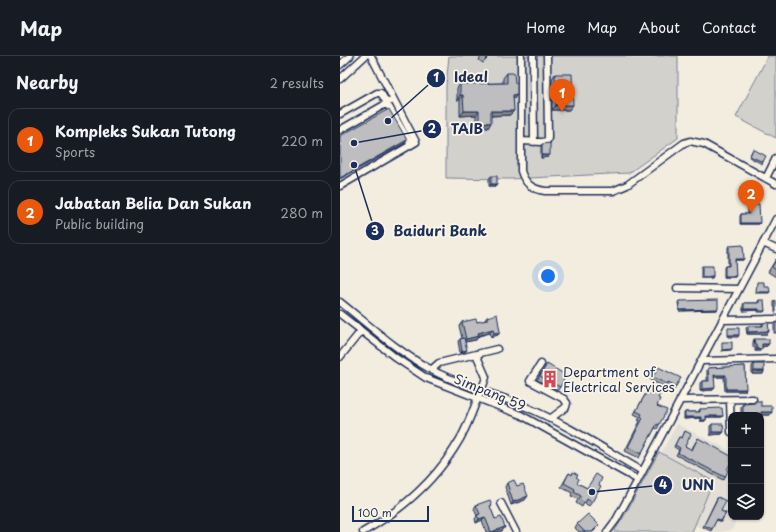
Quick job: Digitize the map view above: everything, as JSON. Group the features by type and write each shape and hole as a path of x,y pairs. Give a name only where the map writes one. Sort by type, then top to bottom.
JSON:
{"street":[{"path":"340,65 350,56"},
{"path":"340,79 365,56"},
{"path":"340,186 411,145 371,56"},
{"path":"521,56 521,171 523,179 528,186 545,192 620,189 684,143 690,141 704,144 772,181 776,188"},
{"path":"534,56 534,142"},
{"path":"521,141 545,142 548,138 547,56"},
{"path":"340,114 377,93 382,94 390,101"},
{"path":"340,130 390,101"},
{"path":"772,181 776,158"},
{"path":"608,531 616,520 638,480 776,219"},
{"path":"763,243 776,249"},
{"path":"677,288 739,289"},
{"name":"Simpang 59","path":"340,302 402,351 432,370 454,381 526,407 550,418 642,471"},
{"name":"Simpang 59","path":"340,314 414,371 438,383 521,416 638,480"},
{"path":"722,320 776,319"},
{"path":"340,357 361,331"},
{"name":"Simpang 59","path":"432,370 439,363 497,349"},
{"path":"363,532 391,514 417,494 443,465 461,439 486,377 476,354"},
{"path":"700,361 776,359"},
{"path":"541,364 530,381 567,402 566,407 550,418"},
{"path":"680,400 753,399"},
{"path":"730,400 730,412"},
{"path":"501,502 516,532"}],"shaded area":[{"path":"449,56 678,56 678,138 629,173 510,179 446,178 446,86"},
{"path":"768,56 776,56 776,138 736,117"},
{"path":"677,424 728,450 728,520 735,520 733,529 723,532 709,532 695,525 713,481 661,453"},
{"path":"659,452 713,481 692,532 614,532 626,513"}],"building":[{"path":"507,73 514,73 515,83 517,83 517,94 513,95 514,111 491,111 491,123 479,122 479,111 464,111 463,95 460,95 460,84 507,83"},
{"path":"555,74 572,74 573,105 556,105"},
{"path":"389,109 407,140 340,178 340,136"},
{"path":"550,143 550,155 542,155 542,144"},
{"path":"753,149 766,156 763,162 750,156"},
{"path":"491,176 497,176 497,184 491,184"},
{"path":"749,204 759,204 760,223 741,223 741,214 749,214"},
{"path":"743,245 744,259 735,259 736,276 725,276 725,266 729,266 729,246"},
{"path":"776,260 776,270 772,267"},
{"path":"702,266 713,266 713,276 702,277"},
{"path":"757,282 764,282 764,286 769,286 770,292 756,292"},
{"path":"718,300 718,309 679,310 679,301"},
{"path":"759,300 764,300 765,311 759,311 759,309 744,309 744,303 759,303"},
{"path":"497,314 500,332 494,333 493,329 478,333 479,336 466,339 462,322 476,319 477,322 487,320 487,317"},
{"path":"768,322 769,331 748,332 748,326 763,326 763,323"},
{"path":"728,328 739,328 739,335 728,335"},
{"path":"464,338 467,350 462,351 460,339"},
{"path":"754,339 769,339 769,344 762,344 762,349 757,349"},
{"path":"722,342 732,342 732,349 722,350"},
{"name":"Department of Electrical Services","path":"547,364 566,375 560,387 540,376"},
{"path":"754,364 764,364 764,371 754,371"},
{"path":"745,366 746,389 726,389 726,375 714,375 715,388 702,389 702,381 709,381 708,368"},
{"path":"658,367 681,378 676,386 668,382 667,384 653,377"},
{"path":"649,388 660,394 658,398 660,399 657,406 667,410 659,425 657,424 641,454 628,447 643,418 641,416 642,414 636,411"},
{"path":"755,401 761,401 761,406 772,406 772,412 743,412 743,404 755,403"},
{"path":"722,408 723,416 706,416 706,420 701,420 701,417 685,417 685,412 700,412 700,409"},
{"path":"712,424 723,424 724,432 712,432"},
{"path":"685,431 691,434 685,446 692,450 698,438 728,454 728,471 725,477 678,453 680,448 675,445 679,437 682,438"},
{"path":"573,472 578,475 576,477 579,479 577,483 587,488 596,474 602,478 599,485 601,486 592,502 587,499 585,503 579,499 581,496 574,492 575,489 564,483 569,473 572,475"},
{"path":"514,480 517,486 523,484 528,496 513,502 507,483"},
{"path":"718,497 726,501 721,511 726,513 721,521 717,519 712,529 704,525"},
{"path":"490,500 492,505 490,506 495,519 501,517 505,527 491,532 485,517 479,519 477,515 480,514 476,505"},
{"path":"588,514 599,525 592,532 585,532 577,524"}],"place":[{"name":"Kompleks Sukan Tutong","path":"562,112"},
{"name":"Ideal","path":"388,121"},
{"name":"TAIB","path":"354,143"},
{"name":"Baiduri Bank","path":"354,165"},
{"name":"Jabatan Belia Dan Sukan","path":"751,213"},
{"name":"Department of Electrical Services","path":"550,379"},
{"name":"UNN","path":"592,492"}]}
